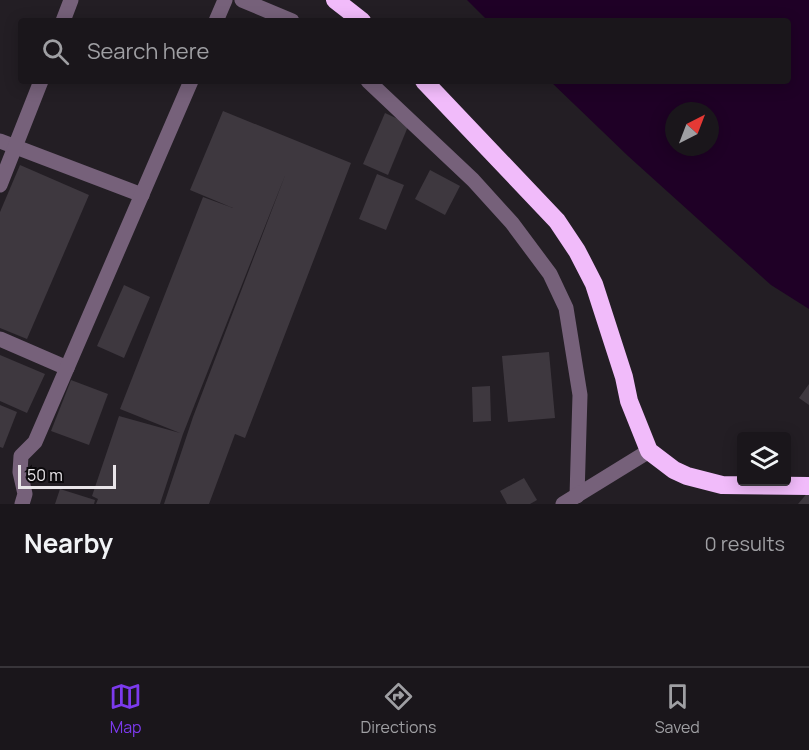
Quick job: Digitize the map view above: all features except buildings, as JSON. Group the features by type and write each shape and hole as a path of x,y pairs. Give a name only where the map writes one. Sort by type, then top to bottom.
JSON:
{"highway":[{"path":"335,0 358,18"},
{"path":"427,84 557,221 577,251 594,284 624,377 629,401 649,451 674,470 687,476 722,485 809,486"}],"street":[{"path":"64,18 71,0"},
{"path":"217,18 225,0"},
{"path":"242,0 285,18"},
{"path":"0,185 40,84"},
{"path":"22,504 25,494 20,472 21,456 35,442 190,84"},
{"path":"371,84 473,180 512,222 539,257 554,283 566,308 580,395 577,496"},
{"path":"0,141 142,195"},
{"path":"0,339 67,368"},
{"path":"563,504 649,451"}],"shaded area":[{"path":"467,0 809,0 809,309 771,285 628,156 553,84 791,84 791,18 485,18"}]}
